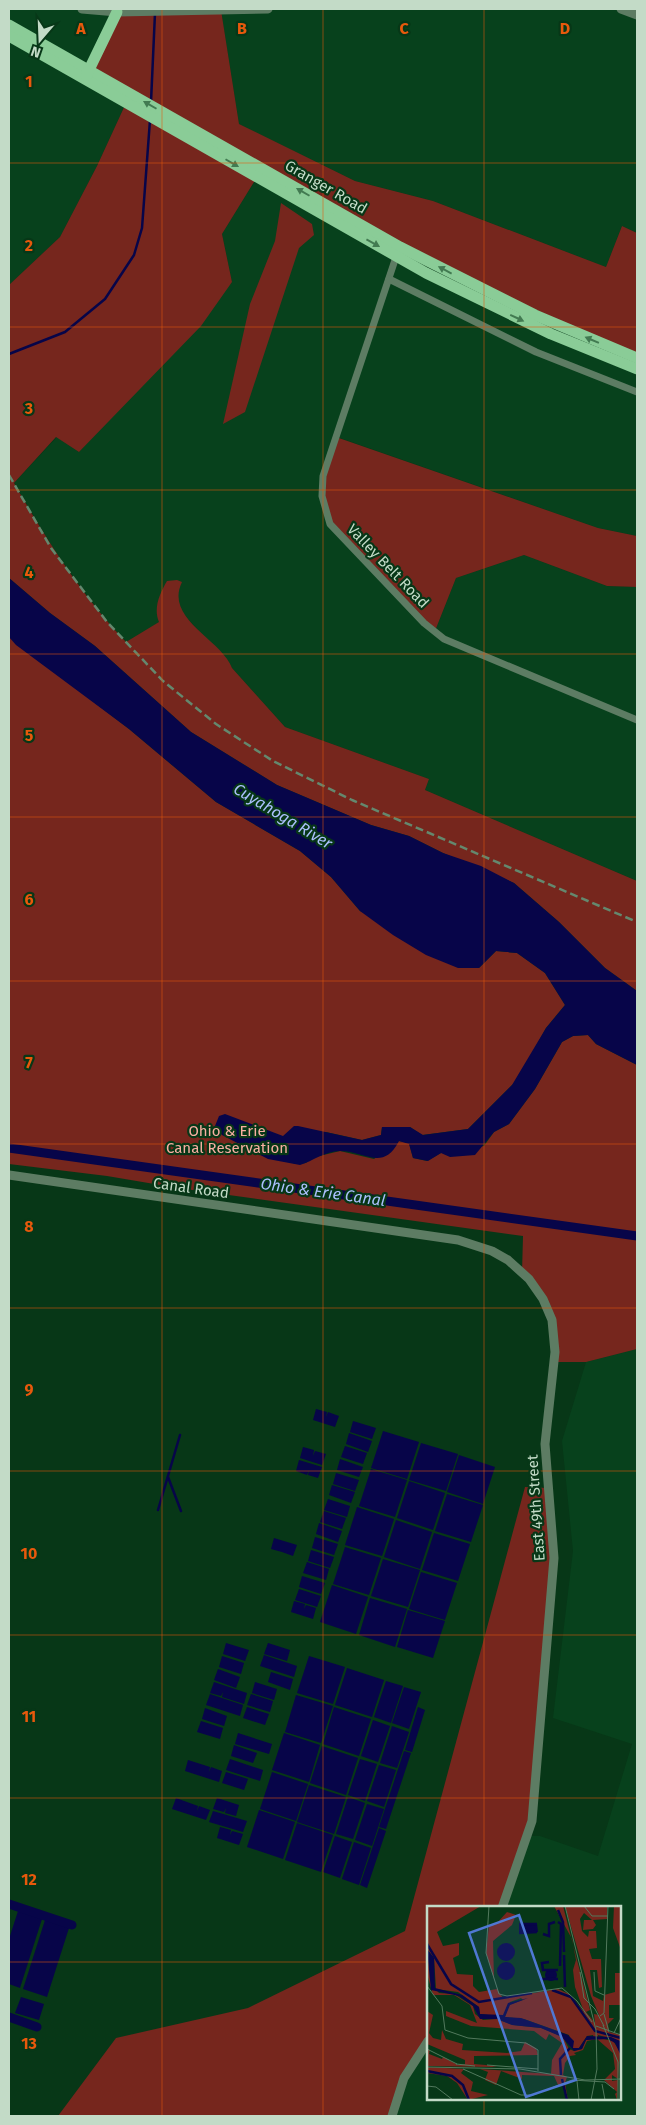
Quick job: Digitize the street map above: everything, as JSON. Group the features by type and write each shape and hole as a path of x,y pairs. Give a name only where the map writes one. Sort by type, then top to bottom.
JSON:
{"main road":[{"path":"86,74 117,12"},
{"name":"Granger Road","path":"9,25 86,74 510,315 637,369"},
{"name":"Granger Road","path":"9,36 86,74"},
{"name":"Granger Road","path":"398,251 535,315 637,358"}],"street":[{"path":"82,9 117,12 268,9"},
{"path":"620,9 637,14"},
{"name":"Valley Belt Road","path":"398,251 323,476 322,496 330,524 424,622 444,639 637,720"},
{"path":"389,279 536,352 637,392"},
{"name":"Canal Road","path":"9,1176 458,1240"},
{"name":"East 49th Street","path":"458,1240 492,1251 508,1260 528,1279 543,1299 552,1320 555,1352 545,1444 554,1558 532,1821 503,1906"},
{"path":"392,2116 404,2078 427,2043"}],"shaded area":[{"path":"9,9 141,9 126,103 97,166 60,237 9,285"},
{"path":"177,9 637,9 637,233 622,226 606,267 433,201 355,181 239,124 221,11"},
{"path":"257,177 426,273 637,369 637,536 598,528 337,437 435,631 456,578 524,555 607,586 637,587 637,881 425,790 429,779 285,727 180,610 126,642 107,622 57,555 14,483 57,437 79,452 232,282 222,234"},
{"path":"637,1349 637,2116 392,2116 404,2078 427,2043 427,2100 621,2100 621,1906 501,1906 527,1836 540,1836 598,1856 632,1744 553,1718 573,1551 562,1441 586,1362"}],"green space":[{"path":"221,10 239,124 355,181 433,201 606,267 622,226 637,233 637,358 257,177 222,234 232,282 201,326 79,452 56,437 14,483 79,586 126,642 159,622 157,606 167,581 177,580 182,582 179,595 181,607 187,618 226,657 232,668 285,727 429,779 425,790 637,881 637,991 605,968 559,922 514,883 443,853 409,836 371,825 277,785 191,732 95,646 50,613 9,578 9,285 60,237 97,166 126,103 89,69 117,12"},
{"path":"281,203 312,224 314,235 299,248 245,412 223,424 250,304 275,241"},
{"path":"336,437 598,528 637,536 637,587 607,586 524,555 456,578 435,631 355,553 330,521 325,509 324,490 326,472"},
{"name":"Ohio & Erie Canal Reservation","path":"9,637 129,729 216,802 300,851 331,877 360,911 479,968 496,951 517,953 545,973 565,1005 546,1028 518,1079 468,1129 422,1135 410,1127 382,1127 381,1135 362,1140 326,1132 283,1161 297,1164 306,1163 311,1158 340,1151 374,1159 399,1141 409,1143 413,1158 427,1161 441,1153 484,1146 494,1132 509,1124 535,1089 562,1042 573,1036 588,1035 596,1044 637,1065 637,1349 586,1362 555,1362 552,1320 522,1273 523,1236 178,1188 107,1176 9,1164"},
{"path":"525,1487 548,1488 554,1558 532,1821 501,1906 427,1906 427,2043 404,2078 392,2116 58,2116 116,2038 248,2008 405,1931"}],"water":[{"name":"Cuyahoga River","path":"9,578 50,613 95,646 191,732 277,785 371,825 409,836 443,853 481,866 514,883 559,922 605,968 637,991 637,1065 596,1044 588,1035 573,1036 562,1042 535,1089 509,1124 494,1132 475,1155 450,1157 441,1153 428,1161 413,1158 409,1144 399,1141 387,1156 380,1158 335,1151 300,1165 268,1159 222,1135 215,1126 219,1116 225,1114 283,1136 294,1126 362,1140 381,1135 382,1127 410,1127 423,1135 468,1129 512,1085 546,1028 565,1005 545,973 517,953 496,951 479,968 458,968 426,955 393,935 360,911 331,877 300,851 216,802 129,729 16,645 9,637"},
{"path":"316,1409 327,1412 326,1417 328,1412 339,1416 335,1427 313,1420"},
{"path":"353,1421 376,1428 372,1439 350,1432"},
{"path":"383,1431 419,1442 407,1479 371,1468"},
{"path":"349,1433 372,1441 368,1452 346,1444"},
{"path":"421,1443 458,1454 446,1491 409,1480"},
{"path":"345,1446 367,1453 363,1464 341,1457"},
{"path":"303,1447 314,1450 313,1456 315,1451 326,1454 322,1465 300,1458"},
{"path":"459,1455 495,1467 483,1504 447,1492"},
{"path":"340,1459 363,1467 359,1477 337,1470"},
{"path":"299,1460 322,1467 318,1478 308,1475 309,1470 307,1475 296,1471"},
{"path":"371,1469 407,1480 395,1517 359,1506"},
{"path":"336,1473 359,1480 355,1491 333,1484"},
{"path":"409,1481 445,1493 433,1530 397,1518"},
{"path":"332,1485 355,1492 351,1503 329,1495"},
{"path":"447,1494 483,1505 471,1542 435,1531"},
{"path":"328,1499 350,1506 347,1517 324,1510"},
{"path":"357,1507 394,1519 382,1556 345,1545"},
{"path":"324,1511 346,1518 342,1529 320,1522"},
{"path":"396,1520 432,1532 420,1569 384,1557"},
{"path":"319,1523 342,1531 338,1542 316,1534"},
{"path":"434,1533 470,1544 458,1581 422,1570"},
{"path":"315,1537 338,1544 334,1555 312,1548"},
{"path":"274,1538 297,1545 293,1556 271,1549"},
{"path":"345,1547 381,1558 369,1595 333,1584"},
{"path":"311,1550 334,1557 330,1568 308,1561"},
{"path":"383,1559 420,1570 408,1607 371,1596"},
{"path":"307,1562 329,1569 326,1580 303,1573"},
{"path":"421,1572 457,1583 445,1620 409,1609"},
{"path":"302,1576 325,1583 321,1594 299,1587"},
{"path":"332,1585 368,1597 356,1634 320,1622"},
{"path":"299,1589 321,1596 317,1607 295,1600"},
{"path":"370,1598 407,1609 395,1647 359,1635"},
{"path":"294,1601 305,1604 304,1609 306,1605 316,1608 313,1619 291,1612"},
{"path":"408,1610 445,1621 433,1658 397,1647"},
{"path":"226,1643 249,1650 245,1661 223,1654"},
{"path":"268,1643 290,1650 287,1661 264,1654"},
{"path":"264,1655 297,1666 294,1677 260,1666"},
{"path":"222,1656 244,1663 241,1674 219,1667"},
{"path":"309,1656 345,1667 333,1704 297,1693"},
{"path":"347,1668 384,1680 372,1717 335,1705"},
{"path":"218,1669 240,1677 236,1688 214,1680"},
{"path":"271,1672 293,1679 290,1690 268,1682"},
{"path":"386,1681 403,1686 391,1723 374,1717"},
{"path":"214,1682 247,1693 244,1704 222,1697 223,1692 221,1696 210,1693"},
{"path":"255,1682 277,1689 274,1700 252,1693"},
{"path":"404,1687 421,1692 409,1729 392,1723"},
{"path":"210,1694 243,1705 240,1716 206,1705"},
{"path":"251,1694 273,1701 270,1712 247,1705"},
{"path":"296,1695 333,1706 321,1743 285,1732"},
{"path":"247,1707 269,1714 265,1725 243,1718"},
{"path":"334,1707 371,1719 359,1756 323,1744"},
{"path":"418,1707 425,1710 412,1752 405,1750"},
{"path":"205,1708 227,1716 224,1726 202,1719"},
{"path":"373,1720 390,1726 378,1762 361,1756"},
{"path":"201,1721 223,1728 220,1739 197,1732"},
{"path":"392,1726 409,1732 397,1768 380,1763"},
{"path":"238,1733 272,1744 269,1754 235,1744"},
{"path":"284,1733 320,1745 309,1782 272,1770"},
{"path":"234,1745 257,1753 253,1763 231,1756"},
{"path":"322,1746 358,1758 346,1795 310,1783"},
{"path":"404,1751 411,1753 386,1829 379,1827"},
{"path":"230,1759 263,1770 260,1781 226,1770"},
{"path":"360,1759 377,1764 365,1801 348,1795"},
{"path":"188,1760 210,1767 209,1772 211,1767 222,1771 219,1782 185,1771"},
{"path":"379,1765 396,1770 384,1807 367,1801"},
{"path":"226,1772 248,1779 244,1790 222,1783"},
{"path":"272,1772 308,1784 296,1821 260,1809"},
{"path":"309,1785 346,1797 334,1834 297,1822"},
{"path":"348,1797 365,1803 353,1839 336,1834"},
{"path":"176,1798 198,1806 197,1811 199,1806 210,1810 206,1820 172,1809"},
{"path":"217,1798 239,1805 236,1816 225,1813 226,1808 224,1812 213,1809"},
{"path":"367,1804 384,1809 372,1846 355,1840"},
{"path":"259,1810 295,1822 283,1859 247,1847"},
{"path":"213,1811 247,1821 243,1832 209,1822"},
{"path":"297,1823 333,1835 321,1872 285,1860"},
{"path":"220,1827 231,1830 230,1835 232,1831 243,1834 239,1845 217,1838"},
{"path":"379,1828 386,1831 367,1888 360,1885"},
{"path":"335,1836 352,1842 340,1878 323,1872"},
{"path":"354,1842 371,1848 359,1885 342,1879"},
{"path":"18,1911 42,1919 20,1988 9,1984 9,1939"},
{"path":"45,1920 69,1928 47,1997 23,1989"},
{"path":"21,1997 44,2004 39,2020 15,2013"}],"waterway":[{"path":"151,102 155,13"},
{"path":"9,354 65,332 105,299 134,255 142,228 150,120"},
{"name":"Ohio & Erie Canal","path":"9,1148 637,1236"},
{"path":"158,1510 180,1435"},
{"path":"168,1477 181,1511"},
{"path":"9,1904 72,1925"},
{"path":"9,2017 37,2027"}],"railway":[{"path":"9,475 51,548 107,622 163,681 216,724 273,761 352,800 637,922"}]}
